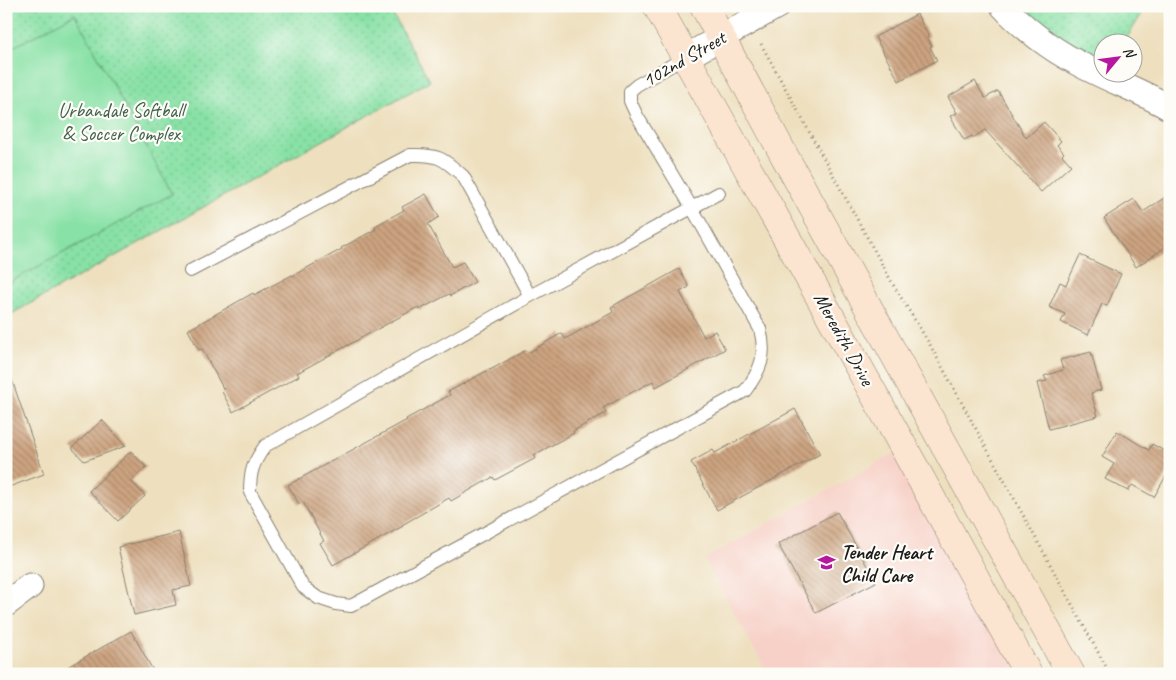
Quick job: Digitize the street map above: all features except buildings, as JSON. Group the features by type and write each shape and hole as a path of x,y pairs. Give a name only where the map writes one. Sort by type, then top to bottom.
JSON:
{"main road":[{"name":"Meredith Drive","path":"657,6 1028,674"},
{"name":"Meredith Drive","path":"704,6 1065,672"}],"street":[{"name":"102nd Street","path":"686,57 776,6"},
{"path":"1003,6 1013,17 1054,49 1076,62 1170,108"},
{"path":"6,604 30,586"}],"lane":[{"name":"102nd Street","path":"686,57 637,85 630,92 630,101 692,208"},
{"path":"190,272 410,155 428,154 440,158 464,176 530,296"},
{"path":"692,208 760,330 763,340 761,364 755,378 745,391 351,606 336,604 318,598 303,587 250,492 250,476 256,459 265,446 530,296 719,193"}],"path":[{"path":"749,21 895,288 929,343 1110,674"}],"shaded area":[{"path":"904,448 1028,674 768,674 704,559"}],"green space":[{"name":"Urbandale Softball & Soccer Complex","path":"6,6 388,6 430,81 6,317"},
{"path":"1003,6 1147,6 1130,32 1094,32 1094,65"},
{"path":"75,14 172,194 6,284 6,51"}],"place":[{"name":"Tender Heart Child Care","path":"827,563"}]}
